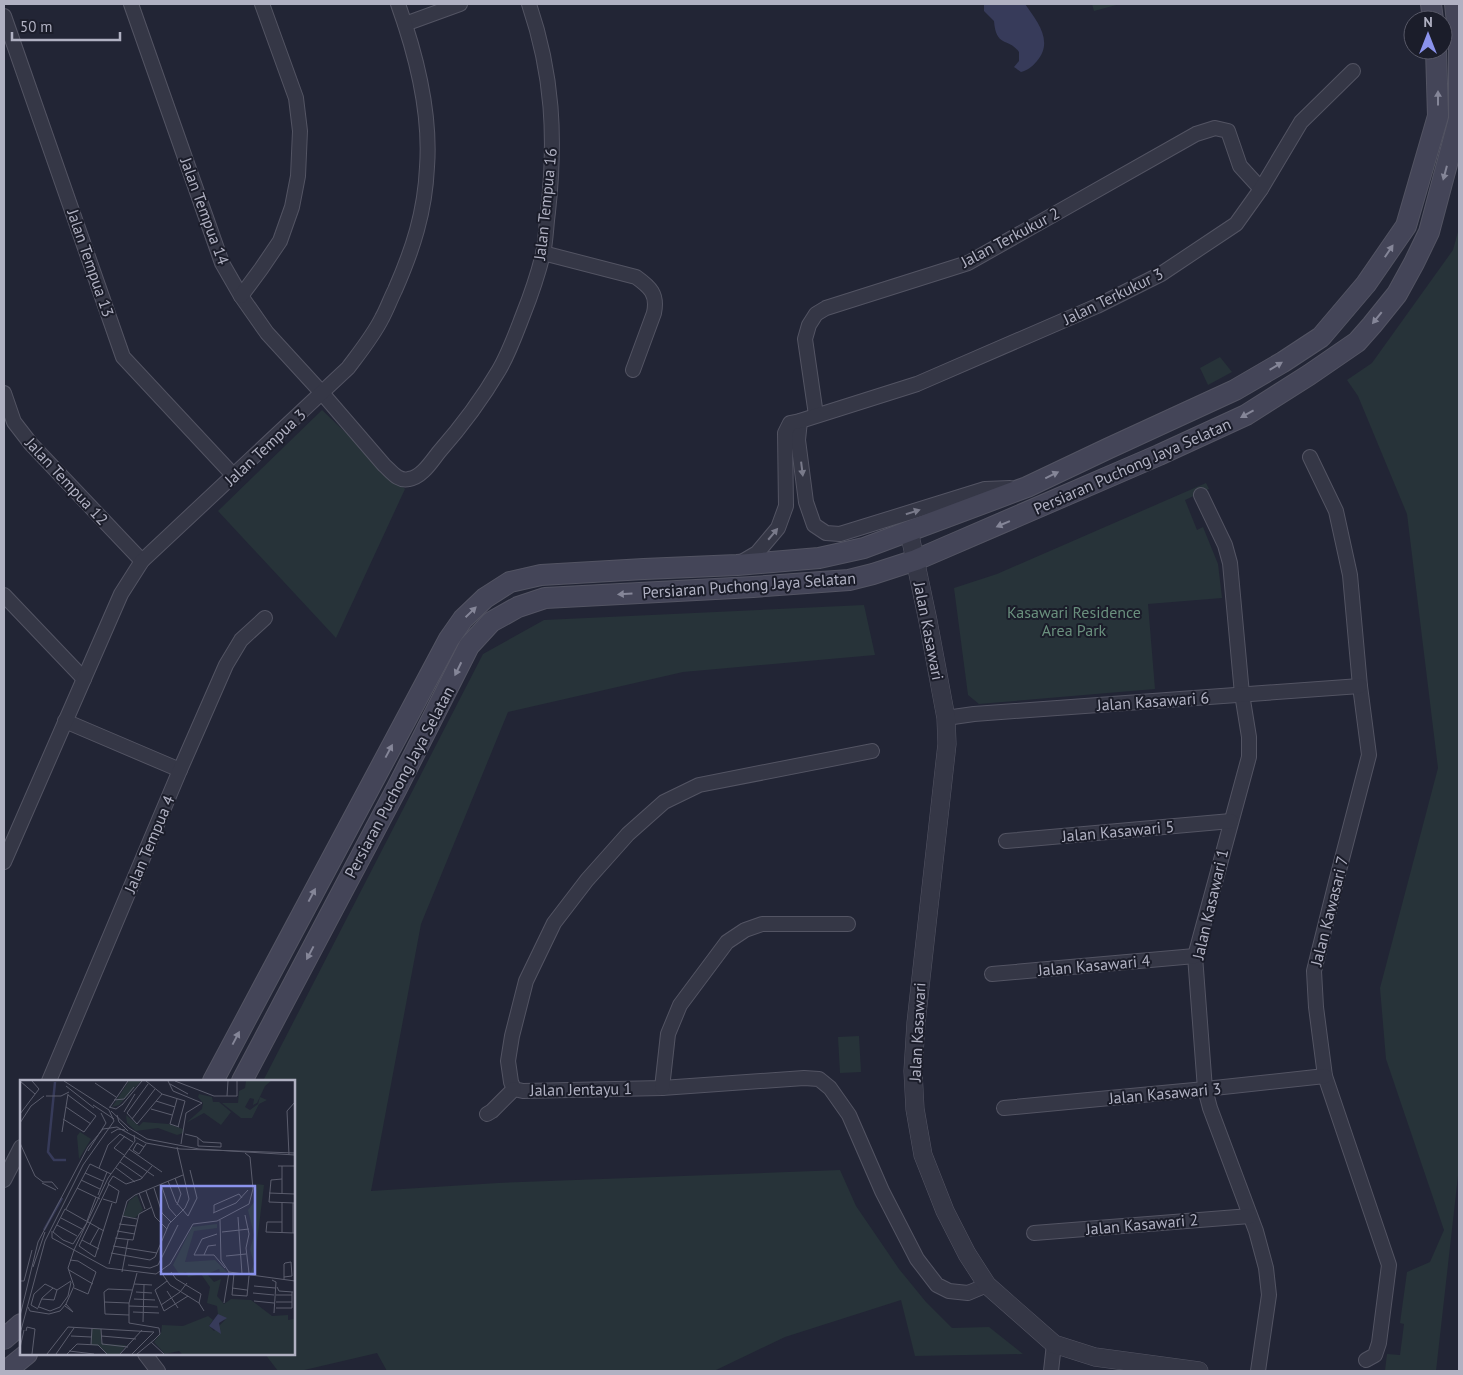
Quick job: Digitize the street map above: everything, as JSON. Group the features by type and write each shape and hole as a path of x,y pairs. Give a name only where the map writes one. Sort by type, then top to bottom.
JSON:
{"main road":[{"name":"Persiaran Puchong Jaya Selatan","path":"243,1080 402,779 469,646 491,622 518,607 545,598 849,580 916,560 1141,463 1246,415 1357,342 1397,294 1429,232 1459,119 1458,41 1455,4"},
{"name":"Persiaran Puchong Jaya Selatan","path":"214,1080 449,639 463,619 485,598 510,582 541,575 736,566 819,558 864,548 1027,487 1235,390 1321,336 1366,284 1406,226 1438,116 1436,60"},
{"path":"4,1339 20,1325"},
{"path":"6,1371 26,1355"}],"street":[{"name":"Jalan Tempua 14","path":"132,4 222,263 241,296 267,333 322,393"},
{"path":"241,296 280,241 292,207 298,176 300,131 296,98 262,4"},
{"name":"Jalan Tempua 3","path":"4,862 128,581 142,561 348,368 382,318 409,258 416,236 428,166 426,124 420,83 411,43 398,4"},
{"path":"405,24 460,4"},
{"name":"Jalan Tempua 16","path":"322,393 392,473 401,479 409,480 420,474 462,426 499,369 516,333 531,294 543,253 551,187 553,126 549,84 539,32 530,4"},
{"name":"Jalan Tempua 13","path":"4,16 123,357 234,476"},
{"name":"Jalan Terkukur 3","path":"800,421 918,384 1096,306 1161,274 1236,224 1261,189 1301,122 1353,71"},
{"name":"Jalan Terkukur 2","path":"816,415 805,339 809,325 816,314 826,308 968,263 1196,134 1215,128 1228,131 1240,166 1261,189"},
{"path":"543,253 636,277 647,284 656,303 633,370"},
{"name":"Jalan Tempua 12","path":"4,393 14,422 32,444 142,561"},
{"path":"736,566 757,553 778,528 786,506 786,433 790,423 800,421 798,440 806,502 814,525 826,533 840,534 985,490 1027,487"},
{"name":"Jalan Kawasari 7","path":"1310,457 1336,511 1350,576 1360,686 1369,756 1314,971 1316,1007 1325,1076 1388,1265 1379,1343 1375,1355 1366,1360"},
{"name":"Jalan Kasawari 1","path":"1201,495 1225,545 1230,563 1242,694 1249,737 1249,757 1230,821 1195,956 1205,1089 1210,1108 1250,1216 1266,1268 1269,1295 1258,1371"},
{"name":"Jalan Kasawari","path":"909,531 946,718 947,744 916,1023 913,1071 923,1155 945,1211 967,1254 987,1285 1054,1344 1128,1367 1199,1371"},
{"path":"4,595 84,679"},
{"name":"Jalan Tempua 4","path":"49,1080 226,665 241,640 265,618"},
{"name":"Jalan Kasawari 6","path":"946,718 974,714 1360,686"},
{"path":"65,721 180,770"},
{"name":"Jalan Jentayu 1","path":"872,751 699,785 664,802 628,834 587,880 554,923 526,981 512,1036 508,1061 511,1082 514,1089 523,1091 662,1088 804,1078 819,1079 830,1088 849,1115 882,1191 916,1259 937,1285 948,1291 968,1293 987,1285"},
{"name":"Jalan Kasawari 5","path":"1006,842 1230,821"},
{"path":"662,1088 668,1034 680,1005 727,942 745,930 762,924 848,924"},
{"name":"Jalan Kasawari 4","path":"992,974 1195,956"},
{"name":"Jalan Kasawari 3","path":"1004,1108 1325,1076"},
{"path":"487,1114 514,1089"},
{"path":"4,1180 20,1149"},
{"name":"Jalan Kasawari 2","path":"1034,1233 1250,1216"},
{"path":"1051,1371 1054,1344"},
{"path":"146,1355 158,1371"}],"green space":[{"path":"1092,4 1120,4 1094,11"},
{"path":"1459,228 1459,1167 1436,1371 1385,1371 1387,1354 1400,1355 1404,1324 1400,1323 1407,1272 1430,1262 1444,1230 1386,1059 1380,988 1438,768 1407,514 1358,396 1347,380 1372,363 1453,250"},
{"path":"1220,357 1232,372 1208,385 1200,368"},
{"path":"322,410 405,489 336,638 218,511"},
{"name":"Kasawari Residence Area Park","path":"1206,483 1209,489 1185,500 1197,530 1203,527 1218,564 1222,598 1148,604 1155,689 979,704 968,695 954,588 997,574"},
{"path":"864,605 875,655 683,672 508,712 421,924 371,1191 498,1183 840,1170 856,1206 899,1269 926,1302 952,1328 989,1327 1023,1354 915,1356 901,1300 785,1337 714,1371 387,1371 377,1353 300,1371 278,1371 266,1355 295,1355 295,1080 264,1080 483,654 544,620"},
{"path":"859,1036 861,1072 840,1073 838,1037"}],"water":[{"path":"984,4 1025,4 1039,24 1044,39 1042,54 1030,68 1021,72 1014,67 1019,61 1019,52 1015,47 1000,39 997,35 994,21 984,11"}]}
